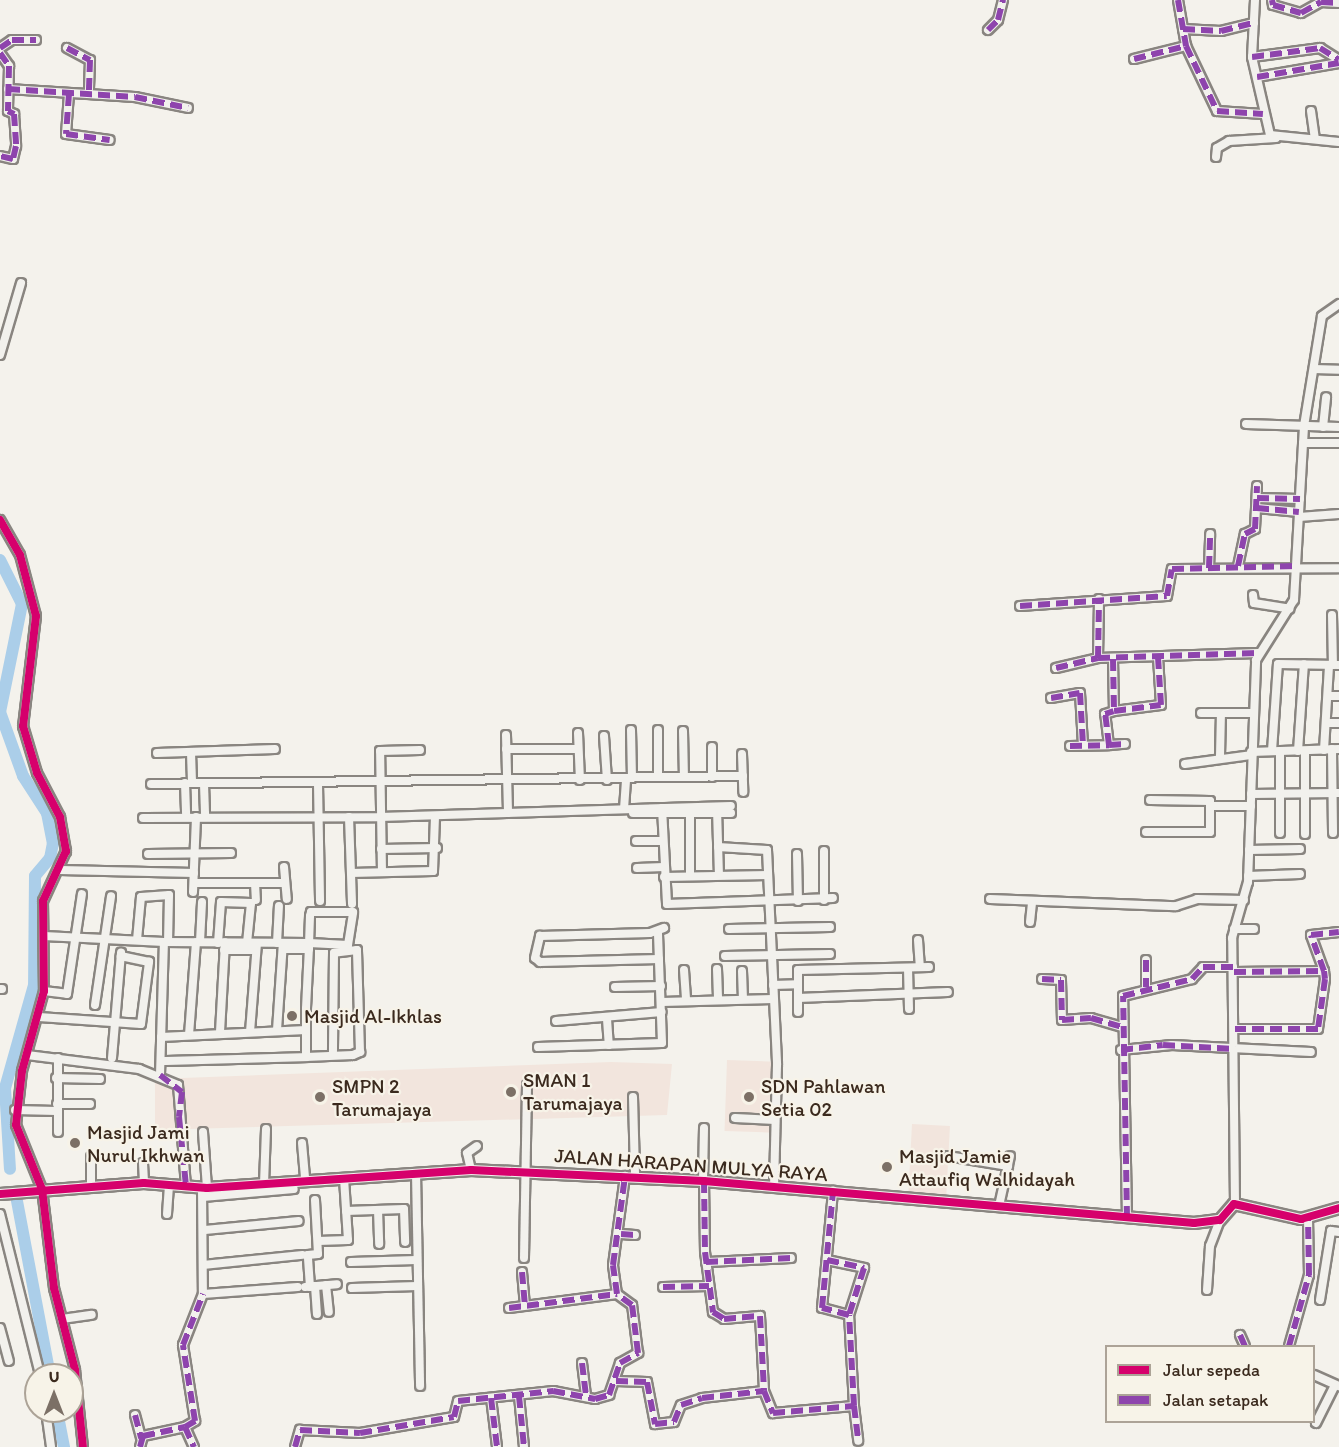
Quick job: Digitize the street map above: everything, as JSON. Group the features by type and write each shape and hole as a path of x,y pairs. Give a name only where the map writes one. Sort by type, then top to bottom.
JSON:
{"street":[{"path":"988,30 998,20 1003,0"},
{"path":"1178,0 1186,46 1219,114 1263,114"},
{"path":"1255,0 1252,57 1263,114 1277,138"},
{"path":"1272,0 1273,5 1301,13 1321,2 1339,3"},
{"path":"1183,29 1221,31 1254,23"},
{"path":"0,48 12,40 36,40"},
{"path":"1134,59 1186,46"},
{"path":"67,48 89,58 89,93"},
{"path":"1252,57 1320,48 1339,61"},
{"path":"0,53 9,66 8,89 16,152 11,160 0,156"},
{"path":"1257,77 1339,61"},
{"path":"8,89 69,94 89,93 188,108"},
{"path":"69,94 66,134 110,140"},
{"path":"1311,111 1315,139"},
{"path":"1216,157 1217,148 1229,141 1277,138 1339,142"},
{"path":"0,355 21,283"},
{"path":"1207,1290 1210,1246 1220,1220 1235,1204 1234,929 1244,900 1248,876 1252,713 1258,653 1290,609 1297,566 1304,426 1322,316 1339,304"},
{"path":"1314,369 1339,370"},
{"path":"1323,427 1326,397"},
{"path":"1246,424 1339,428"},
{"path":"1303,443 1339,443"},
{"path":"1238,566 1245,534 1255,529 1257,486"},
{"path":"1257,498 1300,499"},
{"path":"1257,508 1299,514 1339,514"},
{"path":"0,520 20,555 36,616 22,726 37,773 60,817 66,851 60,870 44,901 44,991 15,1110 24,1151 42,1189 62,1319 75,1370 83,1447"},
{"path":"1209,568 1210,534"},
{"path":"1020,606 1167,596 1170,570 1238,566 1339,568"},
{"path":"1253,595 1254,603 1290,609"},
{"path":"1098,658 1099,599"},
{"path":"1332,615 1334,665 1326,723 1332,749 1336,793 1333,833"},
{"path":"1056,668 1098,658 1258,653"},
{"path":"1109,745 1105,714 1161,705 1158,657"},
{"path":"1113,659 1114,711"},
{"path":"1304,664 1301,751 1305,794 1305,834"},
{"path":"1280,833 1280,794 1276,751 1278,666 1334,665"},
{"path":"1051,698 1080,693 1083,745"},
{"path":"1328,696 1339,696"},
{"path":"1201,713 1252,713"},
{"path":"1220,756 1221,713"},
{"path":"1326,723 1339,723"},
{"path":"628,809 631,730"},
{"path":"658,730 658,777"},
{"path":"683,731 684,777"},
{"path":"578,733 580,780"},
{"path":"506,735 508,813"},
{"path":"604,736 607,780"},
{"path":"1070,746 1125,744"},
{"path":"712,747 712,777"},
{"path":"157,753 275,749"},
{"path":"506,749 578,749"},
{"path":"1185,764 1220,756 1332,749"},
{"path":"382,872 380,751 420,750"},
{"path":"186,817 191,753"},
{"path":"742,754 743,792"},
{"path":"151,784 318,784 743,776"},
{"path":"204,784 205,817"},
{"path":"318,784 320,902"},
{"path":"1251,794 1336,793"},
{"path":"1146,832 1210,832 1210,801 1150,800"},
{"path":"1210,806 1251,806"},
{"path":"143,818 380,817 628,809 662,812 731,809"},
{"path":"717,809 719,874"},
{"path":"690,810 690,876"},
{"path":"662,812 667,904 828,899 824,851"},
{"path":"351,873 433,871 436,848 435,816"},
{"path":"196,817 193,887 285,883"},
{"path":"349,817 352,904"},
{"path":"636,841 662,841"},
{"path":"718,847 765,848 770,902 773,985 774,1187"},
{"path":"381,849 436,848"},
{"path":"1249,850 1300,849"},
{"path":"148,854 231,853"},
{"path":"797,854 798,901"},
{"path":"284,867 287,899"},
{"path":"637,868 690,876 768,875"},
{"path":"60,870 194,873"},
{"path":"1248,876 1300,874"},
{"path":"255,883 256,900"},
{"path":"44,991 67,994 82,894"},
{"path":"137,940 141,897 169,894 160,1075"},
{"path":"95,1005 111,896"},
{"path":"990,899 1182,906 1197,899 1244,900"},
{"path":"189,1035 202,902"},
{"path":"220,1032 222,902 250,903 247,943"},
{"path":"1030,922 1032,902"},
{"path":"278,1030 281,945 279,906"},
{"path":"44,936 256,946 309,946 351,943 353,912 312,910 309,946 306,1057"},
{"path":"729,929 830,927"},
{"path":"1234,929 1254,929"},
{"path":"538,1047 662,1043 659,959 661,930 540,936 535,958 540,962 659,959"},
{"path":"1235,1029 1318,1029 1324,971 1311,935 1339,932"},
{"path":"798,1012 797,984 801,970 925,967 918,940"},
{"path":"222,945 247,943 256,946"},
{"path":"250,1032 256,946"},
{"path":"161,1061 306,1057 333,1055 360,1052 357,950 334,953 333,1055"},
{"path":"39,1017 113,1021 142,1023 149,962 121,954 113,1021 112,1058"},
{"path":"725,956 830,954"},
{"path":"1127,1218 1121,1050 1123,994 1143,993 1146,987 1146,960"},
{"path":"1146,987 1192,979 1203,967 1324,971"},
{"path":"908,968 909,1009"},
{"path":"717,969 718,999"},
{"path":"684,970 686,1001"},
{"path":"742,971 743,999"},
{"path":"1042,979 1061,980 1062,1020 1091,1018 1122,1027"},
{"path":"773,985 797,984"},
{"path":"615,987 661,986"},
{"path":"798,998 948,992"},
{"path":"662,1002 773,999"},
{"path":"556,1021 607,1019 617,1013 662,1012"},
{"path":"607,1019 609,1045"},
{"path":"161,1037 220,1032 306,1030"},
{"path":"1121,1050 1163,1045 1311,1052"},
{"path":"27,1055 160,1075 182,1092 178,1117 186,1186"},
{"path":"58,1058 58,1132"},
{"path":"57,1078 100,1079"},
{"path":"524,1258 527,1085"},
{"path":"617,1294 612,1257 621,1234 630,1176 633,1097"},
{"path":"15,1110 90,1104"},
{"path":"735,1118 775,1120"},
{"path":"704,1128 706,1262 708,1286 716,1316 760,1316 764,1391 773,1413 854,1406"},
{"path":"264,1184 266,1129"},
{"path":"135,1415 141,1443 195,1421 183,1345 202,1294 205,1230 203,1131"},
{"path":"302,1143 305,1180"},
{"path":"471,1170 467,1153 477,1146"},
{"path":"948,1156 1008,1166"},
{"path":"999,1206 1010,1156"},
{"path":"91,1157 91,1187"},
{"path":"143,1163 144,1183"},
{"name":"JALAN HARAPAN MULYA RAYA","path":"1,1193 144,1183 186,1186 204,1191 305,1180 416,1173 471,1170 524,1171 703,1180 1127,1218 1220,1220"},
{"path":"416,1173 420,1386"},
{"path":"318,1241 348,1240 344,1178"},
{"path":"167,1214 169,1184"},
{"path":"204,1191 294,1190"},
{"path":"833,1191 823,1310 849,1315"},
{"path":"315,1200 318,1254 308,1255 306,1287 316,1314"},
{"path":"1235,1204 1308,1217 1339,1208"},
{"path":"346,1211 404,1209 405,1242"},
{"path":"378,1210 380,1244"},
{"path":"0,1214 37,1363"},
{"path":"1290,1345 1309,1275 1308,1217"},
{"path":"205,1230 299,1221"},
{"path":"1320,1300 1331,1231 1339,1232"},
{"path":"621,1234 635,1234"},
{"path":"203,1265 302,1255"},
{"path":"706,1262 791,1258"},
{"path":"351,1262 416,1260"},
{"path":"827,1260 864,1268 849,1315 858,1441"},
{"path":"522,1272 525,1305"},
{"path":"202,1294 338,1284"},
{"path":"326,1286 329,1312"},
{"path":"352,1288 417,1286"},
{"path":"663,1287 708,1286"},
{"path":"296,1447 300,1430 370,1432 454,1417 456,1402 560,1391 586,1397 608,1396 616,1381 620,1363 638,1353 632,1305 617,1294 509,1308"},
{"path":"62,1319 92,1315"},
{"path":"0,1328 9,1361"},
{"path":"1240,1335 1244,1345"},
{"path":"582,1363 586,1397"},
{"path":"1315,1375 1337,1386 1316,1423"},
{"path":"616,1381 647,1382 655,1424 674,1422 681,1405 702,1398 764,1391"},
{"path":"519,1396 524,1447"},
{"path":"491,1398 497,1447"},
{"path":"48,1423 51,1447"},
{"path":"185,1427 194,1447"}],"shaded area":[{"name":"SDN Pahlawan Setia 02","path":"727,1060 775,1062 772,1133 725,1131"},
{"path":"611,1062 672,1064 667,1115 155,1130 155,1079"},
{"path":"912,1124 950,1126 946,1194 908,1192"}],"waterway":[{"path":"0,560 22,604 0,712 23,776 47,813 53,843 50,858 35,876 34,985 5,1088 10,1169"},
{"path":"17,1201 48,1363"},
{"path":"59,1423 64,1447"}],"marked path":[{"path":"988,30 998,20 1003,0"},
{"path":"1178,0 1186,46 1217,111 1263,114"},
{"path":"1272,0 1273,5 1301,13 1321,2 1339,3"},
{"path":"1183,29 1221,31 1254,23"},
{"path":"0,48 12,40 36,40"},
{"path":"1134,59 1186,46"},
{"path":"67,48 90,60 89,93"},
{"path":"1252,57 1320,48 1339,60"},
{"path":"0,53 9,66 8,111 14,114 16,146 13,159 0,156"},
{"path":"1257,77 1339,63"},
{"path":"8,89 135,97 188,108"},
{"path":"69,94 66,134 110,140"},
{"path":"1238,566 1245,534 1255,529 1257,486"},
{"path":"1257,498 1300,499"},
{"path":"1257,508 1299,512"},
{"path":"1209,568 1210,534"},
{"path":"1020,606 1167,596 1172,569 1297,566"},
{"path":"1098,658 1099,599"},
{"path":"1056,668 1098,658 1258,653"},
{"path":"1113,659 1114,711 1161,705 1158,657"},
{"path":"1051,698 1080,693 1083,745"},
{"path":"1070,746 1109,745 1105,714 1114,711"},
{"path":"1109,745 1125,744"},
{"path":"1324,971 1311,935 1339,932"},
{"path":"1146,960 1146,987"},
{"path":"1127,1218 1123,996 1192,979 1203,967 1233,967"},
{"path":"1234,972 1324,971 1325,979 1318,1029 1235,1029"},
{"path":"1042,979 1061,980 1062,1020 1091,1018 1122,1027"},
{"path":"1121,1050 1163,1045 1235,1049"},
{"path":"160,1075 182,1092 179,1117 186,1186"},
{"path":"295,1447 300,1430 360,1433 454,1417 458,1401 553,1391 595,1399 609,1395 620,1363 638,1353 632,1305 617,1294 613,1265 625,1176"},
{"path":"704,1181 705,1252 713,1312 724,1319 760,1316 764,1391 773,1413 854,1406 849,1315 822,1308 833,1191"},
{"path":"1289,1345 1309,1275 1308,1217"},
{"path":"621,1234 635,1235"},
{"path":"706,1262 791,1258"},
{"path":"827,1260 864,1268 849,1315"},
{"path":"522,1272 525,1305"},
{"path":"663,1287 709,1286"},
{"path":"185,1427 195,1421 183,1345 203,1294"},
{"path":"509,1308 617,1294"},
{"path":"1240,1335 1245,1345"},
{"path":"582,1363 586,1397"},
{"path":"616,1381 647,1382 655,1424 674,1422 681,1405 702,1398 764,1391"},
{"path":"519,1396 524,1447"},
{"path":"491,1398 497,1447"},
{"path":"854,1406 858,1441"},
{"path":"135,1415 141,1438"},
{"path":"140,1447 143,1436 185,1427 194,1447"}],"cycle path":[{"path":"0,520 20,555 36,616 23,726 37,773 60,817 66,851 43,901 44,991 22,1071 16,1125 42,1189 54,1288 75,1370 83,1447"},
{"path":"0,1194 144,1183 207,1188 471,1170 704,1181 1194,1223 1220,1220 1234,1204 1301,1219 1339,1208"}],"place":[{"name":"Masjid Al-Ikhlas","path":"292,1016"},
{"name":"SMAN 1 Tarumajaya","path":"511,1092"},
{"name":"SMPN 2 Tarumajaya","path":"320,1097"},
{"name":"SDN Pahlawan Setia 02","path":"749,1097"},
{"name":"Masjid Jami Nurul Ikhwan","path":"75,1143"},
{"name":"Masjid Jamie Attaufiq Walhidayah","path":"887,1167"}]}
